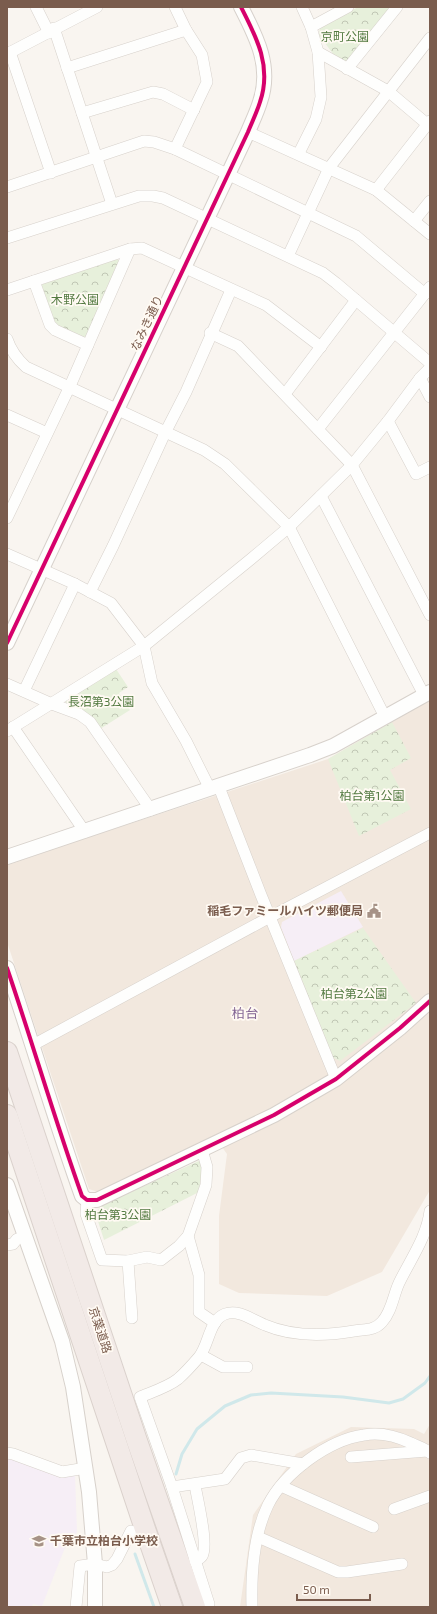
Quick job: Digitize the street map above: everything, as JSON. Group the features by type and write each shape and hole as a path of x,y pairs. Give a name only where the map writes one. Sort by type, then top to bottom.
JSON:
{"highway":[{"name":"京葉道路","path":"7,1052 136,1441 202,1605"},
{"name":"京葉道路","path":"7,1115 172,1607"}],"street":[{"path":"36,7 51,31 67,68 112,204"},
{"path":"51,173 8,53 97,7"},
{"path":"176,7 186,30 202,55 207,82 176,149"},
{"name":"なみき通り","path":"7,643 248,132 260,101 264,70 258,42 241,7"},
{"path":"299,154 316,119 321,97 318,52 311,27 302,7"},
{"path":"311,27 348,7"},
{"path":"347,69 396,7"},
{"path":"67,68 186,30"},
{"path":"288,256 329,168 430,38"},
{"path":"318,52 388,91 429,122 376,190"},
{"path":"82,113 153,92 163,94 194,110"},
{"path":"248,132 376,190 430,234"},
{"path":"7,187 144,141 154,142 176,149 227,175 356,236 427,290 318,429"},
{"path":"7,238 139,196 163,198 288,256 323,274 430,363"},
{"path":"414,221 430,201"},
{"path":"7,290 130,249 142,248 266,305 321,347"},
{"path":"7,518 70,386 130,249"},
{"path":"34,281 50,325 55,330 88,345"},
{"path":"90,592 114,546 165,433 186,392 210,333 231,290"},
{"path":"284,394 356,300"},
{"path":"210,333 238,346 352,465 430,615"},
{"path":"7,339 10,349 17,359 26,367 70,386 165,433 204,450 224,464 289,526 385,717"},
{"path":"85,832 10,729 144,646 251,559 289,526 352,465 388,421 420,378 430,368"},
{"path":"420,378 430,397"},
{"path":"7,416 47,433"},
{"path":"388,421 416,474 430,467"},
{"path":"7,857 151,810 333,746 427,694 321,496"},
{"path":"8,556 75,584 111,603 144,646 152,683 215,788 270,917 336,1079"},
{"path":"24,691 75,584"},
{"path":"7,684 79,714 90,722 151,810"},
{"path":"33,1045 270,917 430,833"},
{"path":"7,968 69,1159 82,1196 87,1200 97,1200 274,1115 336,1079 400,1028 430,1001"},
{"path":"87,1200 86,1214 102,1260 128,1261 147,1258 161,1260 179,1246 188,1236 206,1185 207,1167 202,1150"},
{"path":"7,1185 62,1341 73,1388 89,1492 95,1564 95,1607"},
{"path":"202,1605 195,1561 172,1487 140,1397 177,1380 201,1354 219,1316 225,1314 238,1312 264,1325 283,1332 335,1335 357,1331 368,1331 381,1323 389,1311 398,1285 428,1225 430,1211"},
{"path":"7,1245 13,1244 17,1239 26,1236"},
{"path":"188,1236 199,1275 199,1312 215,1323"},
{"path":"128,1261 134,1318"},
{"path":"201,1354 223,1367 247,1367"},
{"path":"252,1607 252,1575 258,1537 269,1504 281,1486 303,1464 340,1441 365,1434 391,1436 429,1452"},
{"path":"350,1457 429,1452"},
{"path":"7,1453 62,1472 86,1468"},
{"path":"172,1487 225,1479 241,1458 251,1454 303,1464"},
{"path":"195,1484 204,1540 204,1551 202,1557 195,1561"},
{"path":"281,1486 373,1527"},
{"path":"394,1509 430,1496"},
{"path":"76,1607 80,1566 95,1564 107,1567 112,1565 117,1559 131,1531"},
{"path":"258,1537 338,1572 348,1572 402,1564"}],"shaded area":[{"path":"430,700 430,1190 382,1272 327,1296 239,1293 219,1284 219,1216 227,1154 214,1136 98,1192 89,1189 7,942 7,864 328,759"},
{"path":"341,891 363,927 294,961 281,927 282,922"},
{"path":"430,1424 430,1607 240,1607 253,1515 296,1454 351,1427 414,1429 424,1434"},
{"name":"千葉市立柏台小学校","path":"7,1457 75,1474 77,1532 64,1550 42,1606 33,1604 32,1607 7,1607"}],"green space":[{"name":"京町公園","path":"358,7 393,7 348,65 342,66 319,35 320,28"},
{"name":"木野公園","path":"115,257 122,264 89,340 54,327 41,287 44,281"},
{"name":"長沼第3公園","path":"116,669 128,687 119,693 130,710 100,729 66,706 66,701"},
{"name":"柏台第1公園","path":"392,722 411,758 390,770 411,809 359,836 328,759"},
{"name":"柏台第2公園","path":"363,928 416,1003 340,1061 332,1057 294,961"},
{"name":"柏台第3公園","path":"201,1160 204,1173 201,1191 104,1240 96,1215 100,1206"}],"waterway":[{"path":"176,1474 182,1454 197,1429 225,1406 251,1395 271,1393 343,1397 389,1403 403,1399 425,1383 430,1376"},
{"path":"135,1554 154,1607"}],"cycle path":[{"path":"7,643 248,132 260,102 264,77 261,53 241,7"},
{"path":"7,968 72,1168 82,1196 87,1200 97,1200 274,1115 336,1079 400,1028 430,1001"}],"place":[{"name":"稲毛ファミールハイツ郵便局","path":"374,911"},
{"name":"千葉市立柏台小学校","path":"39,1541"}],"district":[{"name":"柏台","path":"245,1013"}]}
